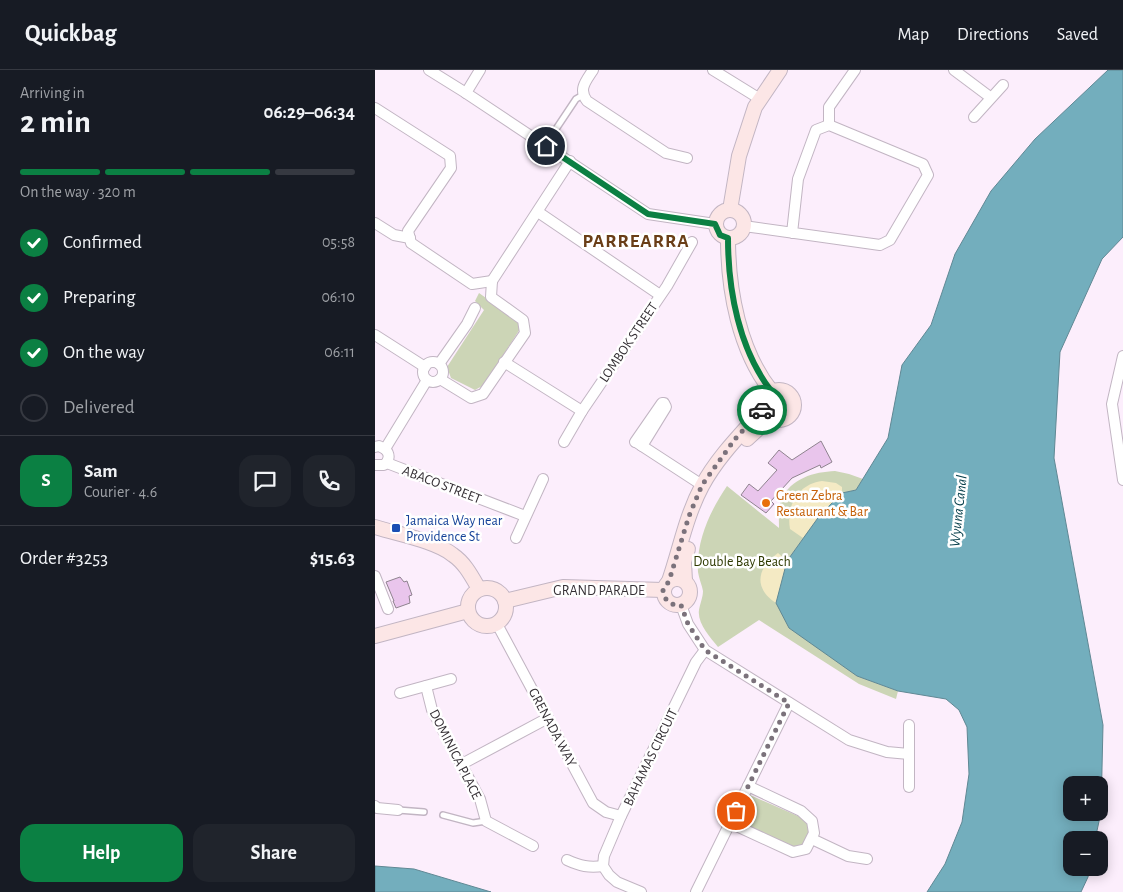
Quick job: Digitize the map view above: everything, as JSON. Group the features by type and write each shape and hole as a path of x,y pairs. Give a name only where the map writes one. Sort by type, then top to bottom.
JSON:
{"street":[{"path":"429,70 648,214 715,224"},
{"path":"466,93 480,70"},
{"path":"593,70 582,86 583,95 587,101 665,153 687,158"},
{"path":"713,70 760,99"},
{"path":"730,210 739,156 755,107 780,70"},
{"path":"829,125 829,107 855,70"},
{"path":"954,70 990,97"},
{"path":"974,117 990,97 1003,85"},
{"path":"375,108 450,156 451,168 409,231 411,243 472,284 492,282"},
{"path":"744,226 792,233 880,245 886,243 890,240 928,175 923,164 829,125 816,130 798,179 792,233"},
{"path":"440,379 471,398 483,394 525,333 523,320 491,297 492,282 570,161"},
{"path":"730,210 739,213 744,221 743,230 736,236 728,238 720,235 715,224 721,212 730,210"},
{"path":"538,212 660,295"},
{"path":"375,223 394,235 410,238"},
{"path":"728,238 729,272 738,324 761,378 772,392"},
{"name":"LOMBOK STREET","path":"564,442 582,411 667,286 692,242"},
{"path":"439,364 467,324 475,308"},
{"path":"375,335 425,367"},
{"path":"1123,356 1112,404 1123,480"},
{"path":"431,362 439,364 443,372 440,379 434,382 427,380 424,374 425,367 431,362"},
{"path":"504,362 582,411"},
{"path":"375,465 380,466 387,463 389,455 380,448 427,380"},
{"path":"685,581 684,562 696,520 709,490 725,464 740,445 759,428 787,417 794,409 791,395 782,390 772,392 766,398 765,407 769,416 778,420"},
{"path":"666,586 677,578 685,581 689,586 690,594 687,600 681,605 673,605 665,599 666,586 689,516 702,485 735,439 765,407"},
{"path":"635,442 702,485"},
{"name":"ABACO STREET","path":"387,463 525,516"},
{"path":"517,538 525,516 543,479"},
{"path":"375,527 438,546 452,554 465,566 479,589"},
{"path":"375,576 388,609"},
{"name":"GRAND PARADE","path":"505,601 563,587 666,586"},
{"path":"485,588 497,591 505,601 505,614 497,624 483,626 471,618 468,611 470,598 479,589 485,588"},
{"path":"681,605 688,624 705,650 849,740 887,752 909,754"},
{"path":"375,636 468,611"},
{"name":"GRENADA WAY","path":"497,624 593,803 606,812 621,816"},
{"name":"BAHAMAS CIRCUIT","path":"603,866 604,856 621,816 696,662 705,650"},
{"path":"400,693 451,679"},
{"name":"DOMINICA PLACE","path":"426,686 436,718 480,799 486,822 533,846"},
{"path":"696,892 789,703"},
{"path":"462,764 548,718"},
{"path":"909,725 909,787"},
{"path":"731,823 793,852 806,849 815,833 812,821 801,812 748,786"},
{"path":"375,806 377,808 399,810"},
{"path":"812,839 848,856 867,859"},
{"path":"567,860 591,868 603,866 617,882 641,892"}],"lane":[{"path":"554,132 576,99 583,95"},
{"path":"399,810 424,812"},
{"name":"DOMINICA PLACE","path":"443,815 473,824 486,822"}],"green space":[{"path":"479,293 517,320 520,329 484,385 475,390 451,378 447,367 484,310 475,301"},
{"name":"Double Bay Beach","path":"835,471 863,479 856,490 842,493 820,515 787,561 776,603 857,676 898,691 896,699 859,684 759,620 718,647 700,620 699,610 703,591 698,572 699,549 705,527 727,486 779,528 779,510 785,492 797,481 811,475"},
{"path":"750,795 807,820 808,834 806,841 795,849 737,821"}],"sand":[{"path":"822,481 836,483 842,487 842,493 820,515 803,538 790,529 789,520 792,504 800,491"},
{"path":"778,553 787,561 776,603 764,591 761,585 761,578 762,571 766,565"}],"water":[{"name":"Wyuna Canal","path":"1108,70 1123,70 1123,237 1102,259 1060,352 1054,458 1103,725 1102,776 1063,776 1063,821 1099,821 1097,831 1063,831 1063,876 1088,876 1081,892 927,892 945,864 962,822 969,774 967,727 959,710 946,699 898,691 857,676 789,628 776,603 787,561 820,515 842,493 856,490 888,438 902,365 931,325 955,254 991,191 1035,139"},
{"path":"375,866 414,869 491,892 375,892"}],"building":[{"path":"821,441 832,462 821,468 820,465 792,478 771,501 774,504 766,513 741,495 749,484 758,491 777,470 768,463 779,450 792,460"},
{"path":"400,577 404,582 407,581 412,595 409,596 410,603 396,608 386,582"}],"way so far":[{"path":"736,811 789,703 705,650 688,624 681,605 673,605 665,599 663,590 669,581 689,516 702,485 735,439 762,410"}],"place":[{"name":"Green Zebra Restaurant & Bar","path":"766,503"},
{"name":"Jamaica Way near Providence St","path":"396,528"}],"district":[{"name":"PARREARRA","path":"636,240"}],"route":[{"path":"546,146 648,214 715,224 717,232 728,238 729,272 738,324 761,378 772,392 766,398 765,407 762,410"}]}
